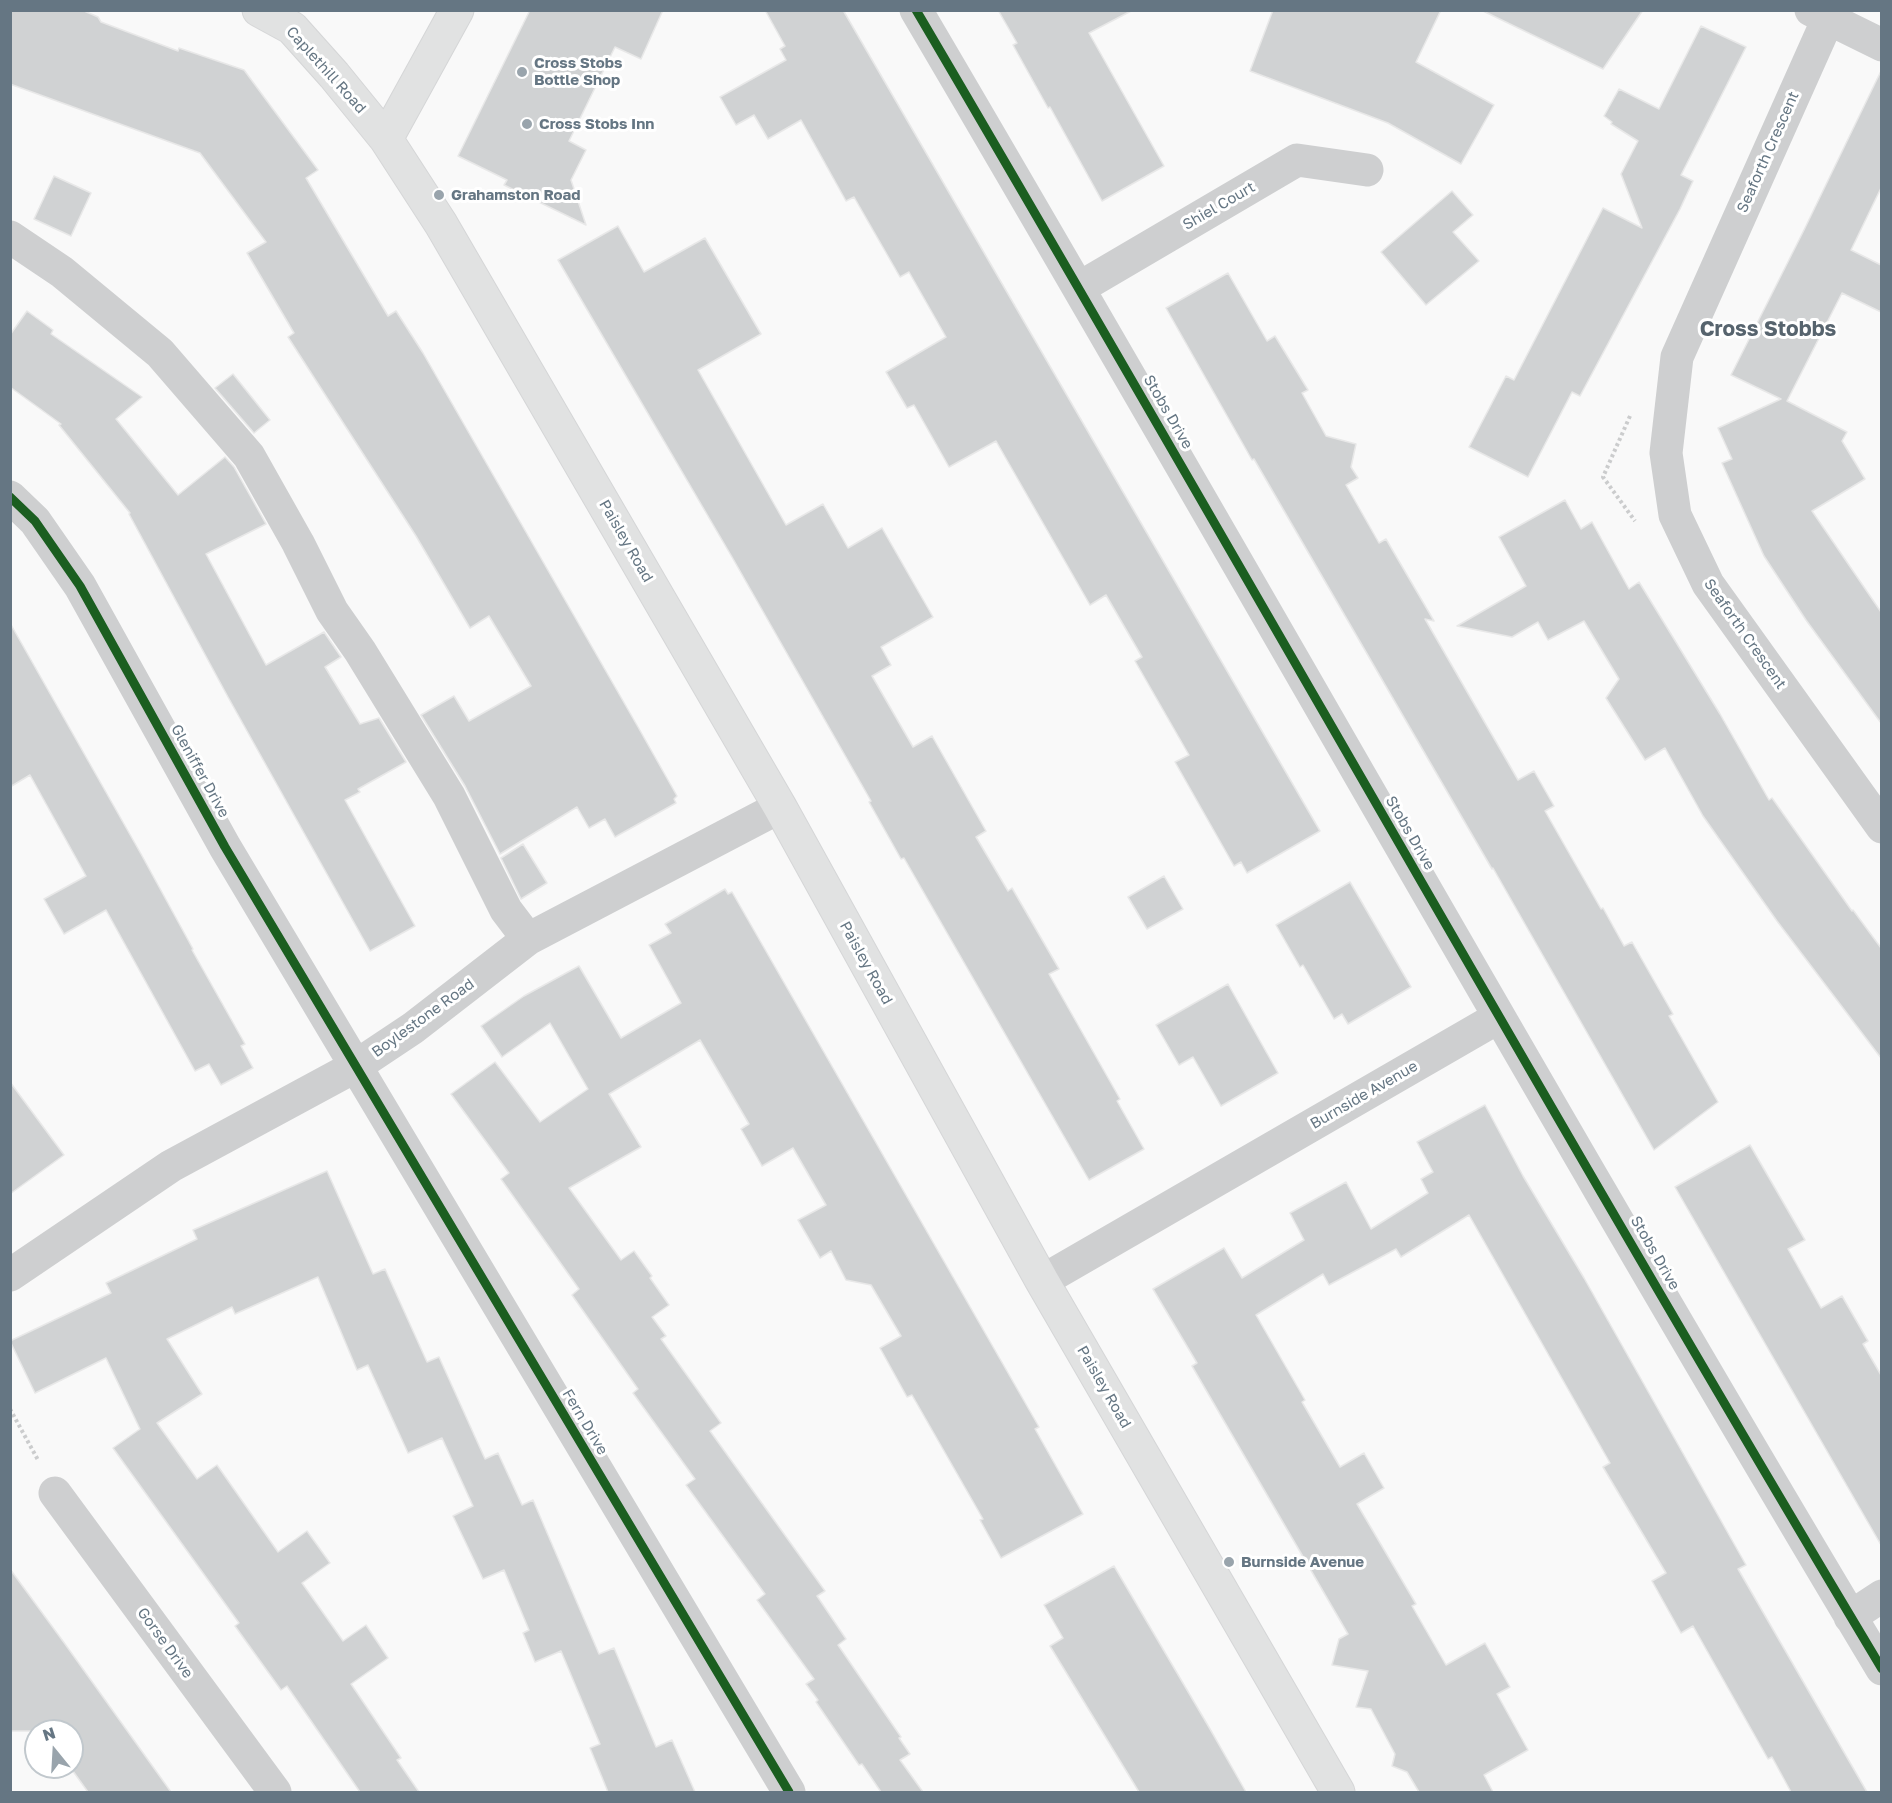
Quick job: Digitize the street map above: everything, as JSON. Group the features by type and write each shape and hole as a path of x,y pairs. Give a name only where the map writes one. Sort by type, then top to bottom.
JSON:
{"main road":[{"name":"Caplethill Road","path":"259,10 292,28 386,139"},
{"path":"386,139 457,10"},
{"name":"Paisley Road","path":"386,139 441,224 780,807 1042,1281 1338,1792"}],"street":[{"name":"Stobs Drive","path":"916,10 1499,1017 1881,1669"},
{"path":"1819,15 1881,45"},
{"name":"Seaforth Crescent","path":"1819,15 1677,357 1666,453 1675,515 1708,584 1881,826"},
{"name":"Shiel Court","path":"1079,288 1297,160 1367,170"},
{"path":"10,237 63,272 160,353 249,456 298,543 332,611 360,651 449,796 506,910 528,939"},
{"name":"Gleniffer Drive","path":"10,497 34,521 80,586 225,847 356,1066"},
{"name":"Boylestone Road","path":"10,1275 171,1166 356,1066 413,1028 528,939 780,807"},
{"name":"Burnside Avenue","path":"1042,1281 1499,1017"},
{"name":"Fern Drive","path":"356,1066 789,1792"},
{"name":"Gorse Drive","path":"55,1492 275,1792"},
{"path":"1850,1617 1881,1596"}],"path":[{"path":"10,1409 55,1492"}],"building":[{"path":"10,10 82,10 98,17 101,22 178,51 179,48 244,70 318,170 306,178 388,316 396,311 423,353 677,796 674,799 676,803 615,837 605,819 589,828 577,807 500,854 465,786 421,715 454,696 469,721 531,686 489,616 470,628 416,536 288,337 294,333 247,253 266,242 200,153 10,84"},
{"path":"530,10 663,10 641,59 615,47 569,141 586,150 571,180 586,225 504,185 507,180 458,156"},
{"path":"765,10 843,10 1320,831 1247,873 1241,862 1234,866 1175,762 1189,755 1135,661 1142,657 1106,595 1090,605 996,441 949,467 914,405 907,408 886,372 946,337 909,272 900,277 854,197 846,201 801,120 768,139 754,115 736,125 720,97 786,60 780,49 785,46"},
{"path":"998,10 1133,10 1089,33 1164,166 1102,201 1013,45 1017,43"},
{"path":"1273,10 1441,10 1416,62 1494,105 1461,164 1388,123 1250,71"},
{"path":"1481,10 1643,10 1603,69"},
{"path":"1701,26 1746,47 1681,175 1693,181 1680,209 1580,396 1572,392 1528,477 1469,447 1506,376 1514,380 1603,208 1642,228 1621,174 1638,141 1611,124 1612,122 1604,116 1619,89 1659,109"},
{"path":"1881,71 1881,188 1851,250 1881,265 1881,312 1842,293 1787,401 1847,432 1842,441 1865,479 1812,511 1881,612 1881,723 1806,620 1764,556 1722,463 1732,459 1718,428 1781,399 1731,375"},
{"path":"54,176 91,193 71,236 34,219"},
{"path":"1452,191 1473,215 1453,232 1479,261 1426,305 1381,252"},
{"path":"618,226 644,272 705,238 761,334 698,370 786,525 823,504 848,548 882,528 933,617 881,647 891,665 872,676 913,747 932,736 986,831 976,837 1008,891 1012,888 1059,969 1049,974 1120,1099 1117,1101 1144,1149 1089,1180 904,858 901,859 869,802 871,801 732,557 558,260"},
{"path":"1228,273 1267,341 1275,336 1308,390 1302,393 1326,436 1356,444 1351,467 1358,478 1346,485 1379,543 1386,539 1434,621 1425,619 1518,780 1534,771 1554,806 1545,811 1624,946 1632,942 1673,1014 1669,1016 1718,1102 1654,1150 1493,868 1254,459 1252,460 1166,308"},
{"path":"27,311 53,330 51,334 142,397 116,419 178,495 225,457 234,467 266,524 206,554 266,665 324,632 341,657 325,667 360,724 379,718 406,762 358,789 360,792 345,800 415,926 370,951 228,697 130,513 59,425 61,424 10,387 10,335"},
{"path":"233,374 270,420 254,433 215,388"},
{"path":"1565,500 1581,529 1592,522 1629,589 1639,582 1720,714 1769,800 1772,798 1881,948 1881,1058 1777,921 1703,816 1665,748 1645,760 1606,698 1619,679 1584,621 1548,640 1538,622 1512,637 1457,626 1526,586 1499,537"},
{"path":"10,623 245,1044 241,1046 253,1068 221,1085 209,1064 195,1071 106,910 64,934 44,899 86,876 30,775 10,787"},
{"path":"523,844 547,883 521,899 501,858"},
{"path":"1164,876 1183,909 1147,929 1128,897"},
{"path":"1350,882 1411,987 1348,1024 1342,1014 1334,1019 1303,965 1300,967 1276,925"},
{"path":"725,889 728,894 732,892 1039,1427 1035,1429 1083,1514 1001,1558 980,1520 983,1519 912,1395 907,1397 880,1348 901,1336 871,1285 846,1280 831,1251 820,1258 798,1220 826,1205 793,1148 762,1166 741,1129 749,1124 700,1040 609,1094 641,1147 569,1188 621,1260 634,1251 669,1305 652,1317 666,1336 661,1339 721,1423 710,1431 825,1591 817,1596 846,1639 838,1645 901,1737 899,1738 910,1754 900,1760 923,1792 881,1792 862,1764 859,1765 816,1702 818,1700 806,1684 814,1679 757,1600 765,1594 686,1485 695,1479 633,1393 638,1389 572,1295 579,1289 501,1179 509,1173 451,1094 495,1062 540,1122 588,1089 550,1023 502,1057 481,1026 524,996 579,966 621,1038 681,1003 649,945 671,933 665,924"},
{"path":"1228,984 1278,1073 1221,1106 1193,1057 1179,1065 1156,1025"},
{"path":"10,1082 64,1155 10,1194"},
{"path":"1485,1105 1523,1176 1584,1278 1746,1565 1738,1569 1867,1792 1791,1792 1772,1757 1768,1759 1693,1626 1681,1633 1652,1581 1666,1573 1603,1467 1610,1463 1469,1215 1401,1257 1396,1249 1329,1285 1323,1274 1256,1315 1305,1400 1302,1402 1340,1467 1364,1453 1384,1488 1357,1504 1416,1604 1412,1606 1446,1665 1485,1643 1510,1687 1497,1694 1528,1750 1484,1775 1493,1792 1419,1792 1407,1772 1392,1766 1395,1754 1371,1709 1356,1707 1368,1671 1332,1665 1339,1639 1348,1634 1192,1366 1197,1363 1153,1289 1224,1248 1242,1278 1304,1240 1290,1213 1346,1182 1371,1229 1428,1193 1421,1179 1433,1172 1417,1142"},
{"path":"1750,1145 1805,1240 1788,1249 1821,1308 1842,1296 1868,1341 1863,1344 1881,1375 1881,1545 1675,1187"},
{"path":"327,1171 373,1274 385,1269 427,1362 439,1357 485,1459 498,1453 522,1505 533,1500 599,1654 614,1648 656,1747 672,1740 695,1792 608,1792 590,1748 600,1744 561,1651 535,1662 523,1633 529,1630 504,1570 483,1579 453,1516 473,1506 442,1438 408,1453 368,1365 357,1370 318,1277 235,1314 232,1307 167,1339 202,1394 157,1423 197,1479 217,1465 278,1552 307,1531 330,1563 302,1583 343,1641 366,1625 388,1658 351,1684 401,1758 397,1760 419,1792 360,1792 287,1686 281,1690 235,1626 239,1623 113,1448 140,1429 106,1358 35,1393 10,1341 111,1293 106,1283 197,1239 193,1230"},
{"path":"1114,1566 1246,1792 1139,1792 1050,1646 1063,1638 1044,1605"},
{"path":"10,1569 171,1792 88,1792 79,1779 84,1779 84,1719 24,1719 24,1731 10,1731"}],"cycle path":[{"path":"916,10 1638,1256 1882,1669"},
{"path":"10,497 35,521 80,586 225,847 789,1792"}],"place":[{"name":"Cross Stobs Bottle Shop","path":"522,72"},
{"name":"Cross Stobs Inn","path":"527,124"},
{"name":"Grahamston Road","path":"439,195"},
{"name":"Burnside Avenue","path":"1229,1562"}],"district":[{"name":"Cross Stobbs","path":"1768,329"}]}
